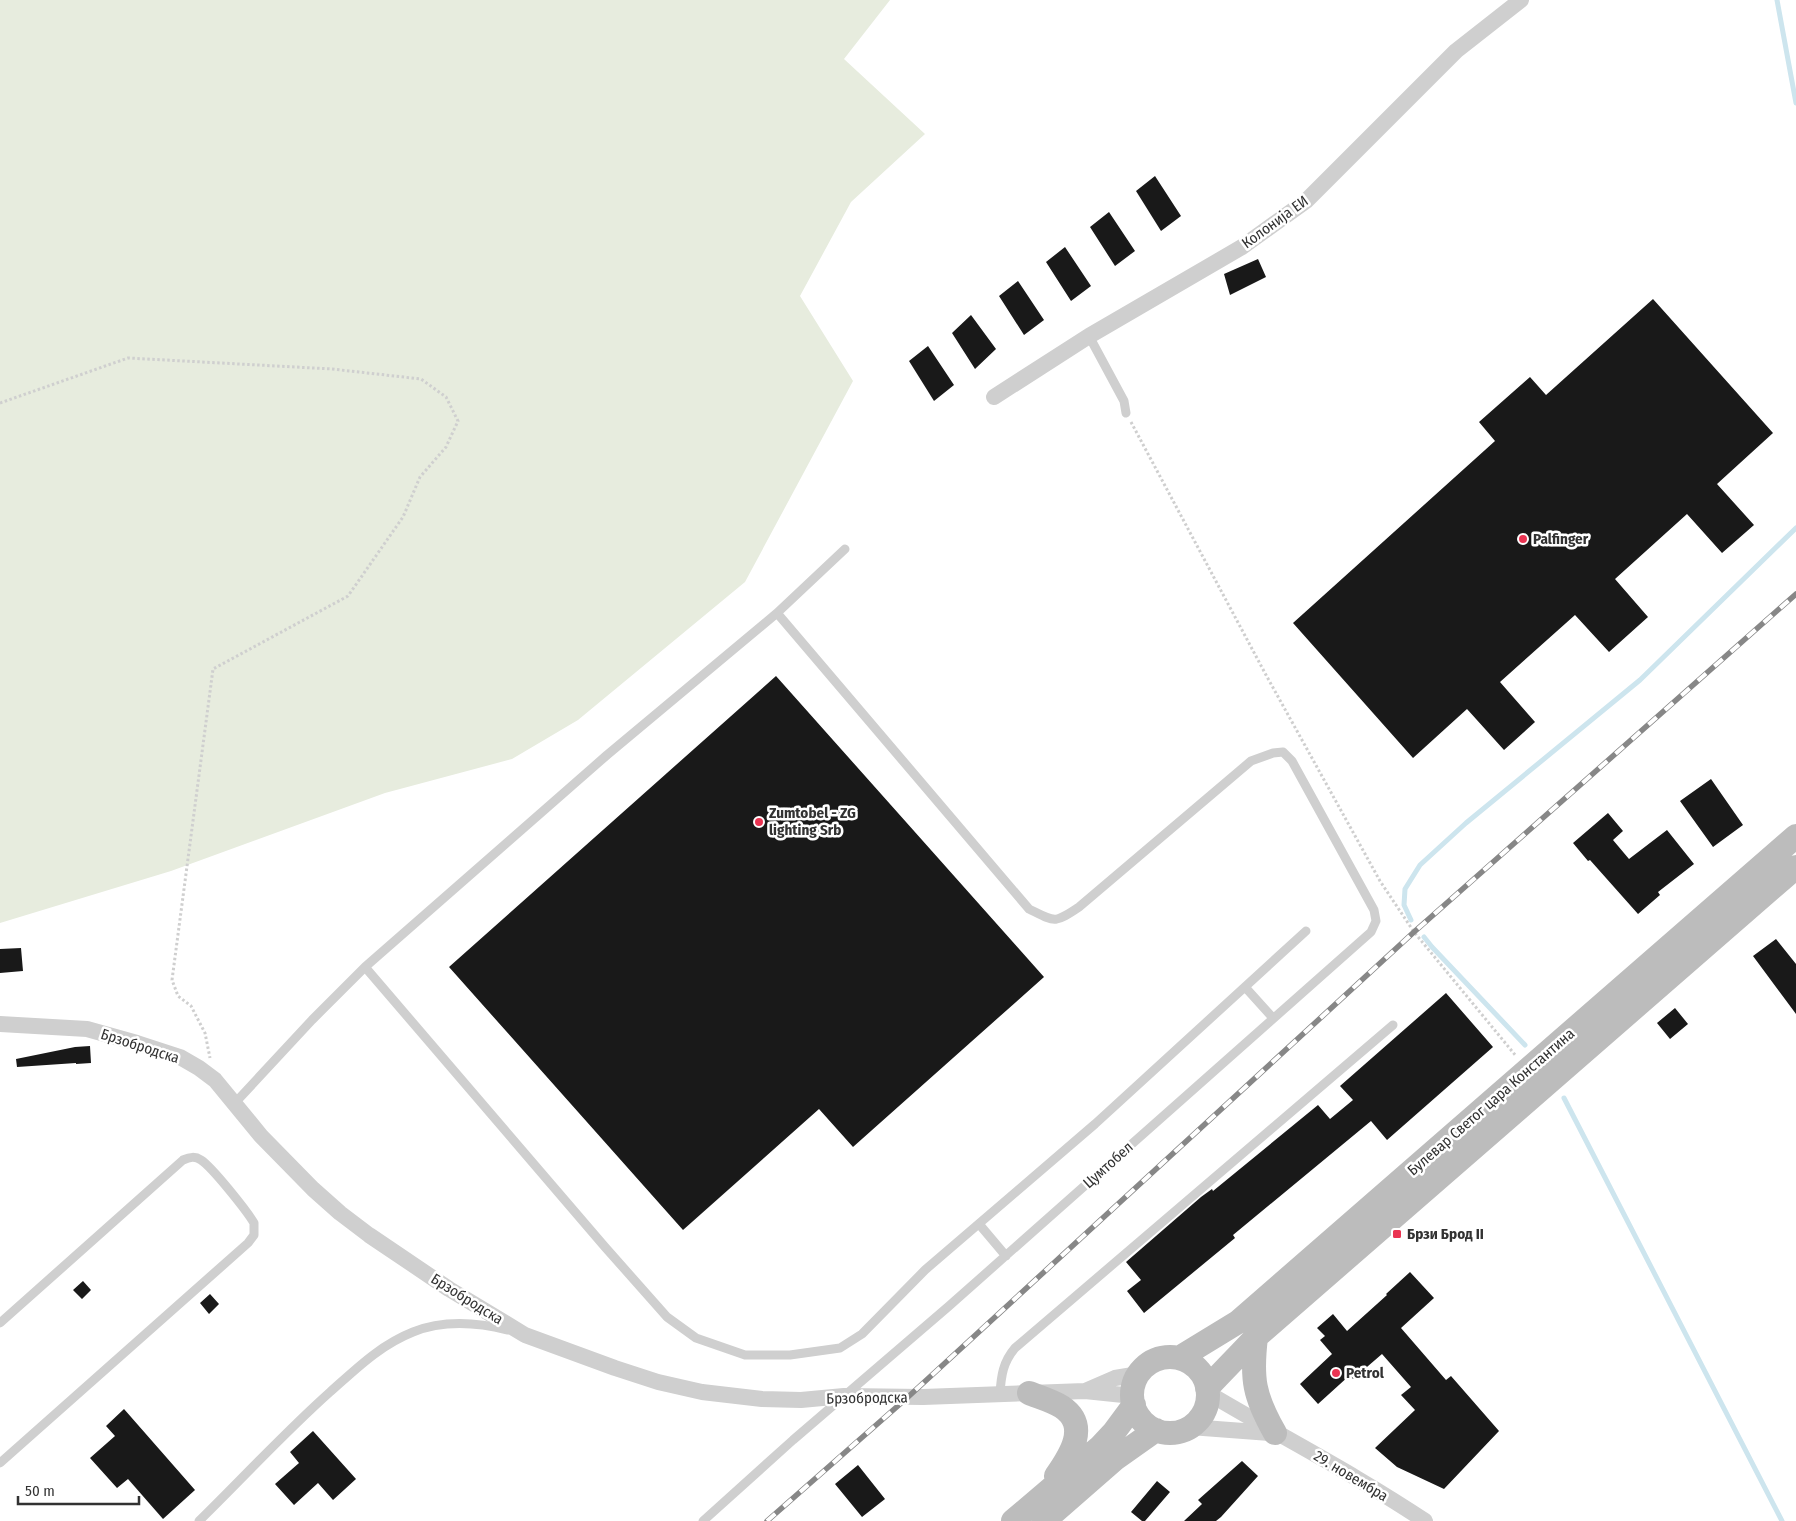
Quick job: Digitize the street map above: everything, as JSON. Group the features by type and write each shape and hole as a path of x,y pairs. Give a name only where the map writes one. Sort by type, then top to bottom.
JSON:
{"main road":[{"name":"Булевар Светог цара Константина","path":"1179,1358 1238,1322 1796,836"},
{"name":"Булевар Светог цара Константина","path":"1208,1391 1256,1336 1796,867"},
{"path":"1256,1336 1252,1364 1255,1389 1263,1412 1275,1433"},
{"path":"1013,1521 1100,1447 1114,1432 1135,1392 1152,1362 1170,1357 1187,1361 1200,1372 1208,1391 1205,1409 1196,1422 1190,1427 1177,1432 1156,1430 1142,1420 1135,1392"},
{"path":"1029,1393 1062,1407 1073,1417 1077,1437 1068,1459 1040,1498"},
{"path":"1044,1521 1115,1459 1156,1430"}],"street":[{"name":"Колонија ЕИ","path":"994,397 1089,336 1242,247 1306,201 1456,51 1520,0"},
{"name":"Брзобродска","path":"0,1024 86,1029 180,1057 215,1080 261,1136 313,1189 340,1213 450,1290 525,1335 632,1374 702,1392 762,1399 801,1400 844,1396 923,1397 1085,1391"},
{"path":"1085,1391 1115,1378 1135,1392"},
{"path":"1085,1391 1135,1392"},
{"name":"29. новембра","path":"1208,1391 1275,1433 1322,1458 1425,1521"},
{"name":"29. новембра","path":"1190,1427 1275,1433"}],"lane":[{"path":"1089,336 1121,395 1126,407 1126,413"},
{"path":"234,1104 312,1020 366,967 607,755 777,613 845,549"},
{"name":"Цумтобел","path":"703,1521 1006,1256 1371,932 1376,921 1374,910 1292,761 1283,752 1273,753 1251,761 1079,907 1060,920 1048,918 1029,909 777,613"},
{"path":"366,967 598,1240 667,1317 696,1338 745,1356 790,1355 840,1348 862,1334 925,1270 1095,1124 1306,931"},
{"path":"1245,987 1273,1018"},
{"path":"1000,1394 1002,1368 1015,1348 1393,1025"},
{"path":"0,1323 183,1160 189,1157 195,1157 206,1164 254,1223 254,1235 248,1243 0,1463"},
{"path":"979,1224 1006,1256"},
{"path":"200,1521 311,1409 367,1358 389,1343 414,1331 437,1325 462,1323 494,1326 525,1335"}],"path":[{"path":"0,403 128,358 332,369 421,379 446,398 458,421 446,447 420,477 404,517 348,596 213,669 172,980 178,996 191,1006 205,1033 215,1080"},
{"path":"1126,413 1266,675 1380,882 1414,932 1528,1070"}],"shaded area":[{"path":"0,0 890,0 844,59 925,134 851,202 800,296 853,381 745,582 578,720 512,759 385,793 171,871 0,923"}],"building":[{"path":"1155,176 1181,216 1161,231 1136,191"},
{"path":"1109,212 1135,251 1115,266 1090,227"},
{"path":"1065,247 1091,286 1071,301 1046,262"},
{"path":"1258,259 1266,277 1230,295 1224,274"},
{"path":"1018,281 1044,320 1024,335 999,296"},
{"name":"Palfinger","path":"1653,299 1773,433 1717,484 1754,525 1722,553 1687,514 1615,579 1648,617 1609,652 1575,615 1500,682 1535,722 1504,750 1467,709 1413,758 1293,623 1495,441 1479,422 1530,377 1546,395"},
{"path":"971,315 996,349 975,369 952,333"},
{"path":"928,346 954,385 934,401 909,361"},
{"name":"Zumtobel - ZG lighting Srb","path":"776,676 1044,977 853,1147 819,1109 683,1230 449,967"},
{"path":"1711,779 1743,825 1713,847 1680,801"},
{"path":"1608,813 1623,831 1613,840 1629,859 1667,830 1694,864 1658,892 1660,895 1638,914 1573,843"},
{"path":"1776,939 1796,964 1796,1014 1753,956"},
{"path":"21,948 23,971 0,973 0,949"},
{"path":"1446,993 1493,1047 1387,1140 1371,1121 1233,1235 1235,1238 1144,1313 1127,1291 1141,1280 1126,1262 1201,1197 1212,1189 1213,1191 1318,1105 1330,1119 1353,1100 1340,1086"},
{"path":"1675,1008 1688,1024 1670,1039 1657,1023"},
{"path":"90,1046 91,1063 17,1067 16,1059 75,1047"},
{"path":"1410,1272 1434,1298 1401,1328 1446,1380 1451,1376 1499,1431 1444,1489 1397,1467 1375,1448 1415,1410 1401,1395 1411,1387 1382,1354 1353,1379 1350,1375 1318,1404 1300,1384 1332,1354 1320,1340 1325,1336 1317,1328 1333,1314 1347,1331"},
{"path":"83,1281 91,1290 82,1299 73,1290"},
{"path":"210,1294 219,1304 209,1314 200,1303"},
{"path":"124,1409 195,1490 163,1519 128,1479 117,1488 90,1458 115,1436 106,1426"},
{"path":"313,1431 356,1479 333,1500 318,1483 294,1505 275,1484 299,1463 290,1452"},
{"path":"1242,1461 1258,1476 1221,1517 1216,1521 1184,1521 1202,1504 1198,1500"},
{"path":"858,1465 885,1499 862,1517 835,1484"},
{"path":"1157,1481 1170,1492 1145,1521 1142,1521 1131,1512"}],"waterway":[{"path":"1777,0 1796,103"},
{"path":"1411,920 1404,905 1405,889 1420,865 1466,823 1640,680 1796,528"},
{"path":"1424,937 1525,1045"},
{"path":"1564,1098 1782,1521"}],"railway":[{"path":"767,1521 908,1397 1414,932 1796,594"}],"place":[{"name":"Palfinger","path":"1523,539"},
{"name":"Zumtobel - ZG lighting Srb","path":"759,822"},
{"name":"Брзи Брод II","path":"1397,1234"},
{"name":"Petrol","path":"1336,1373"}]}
